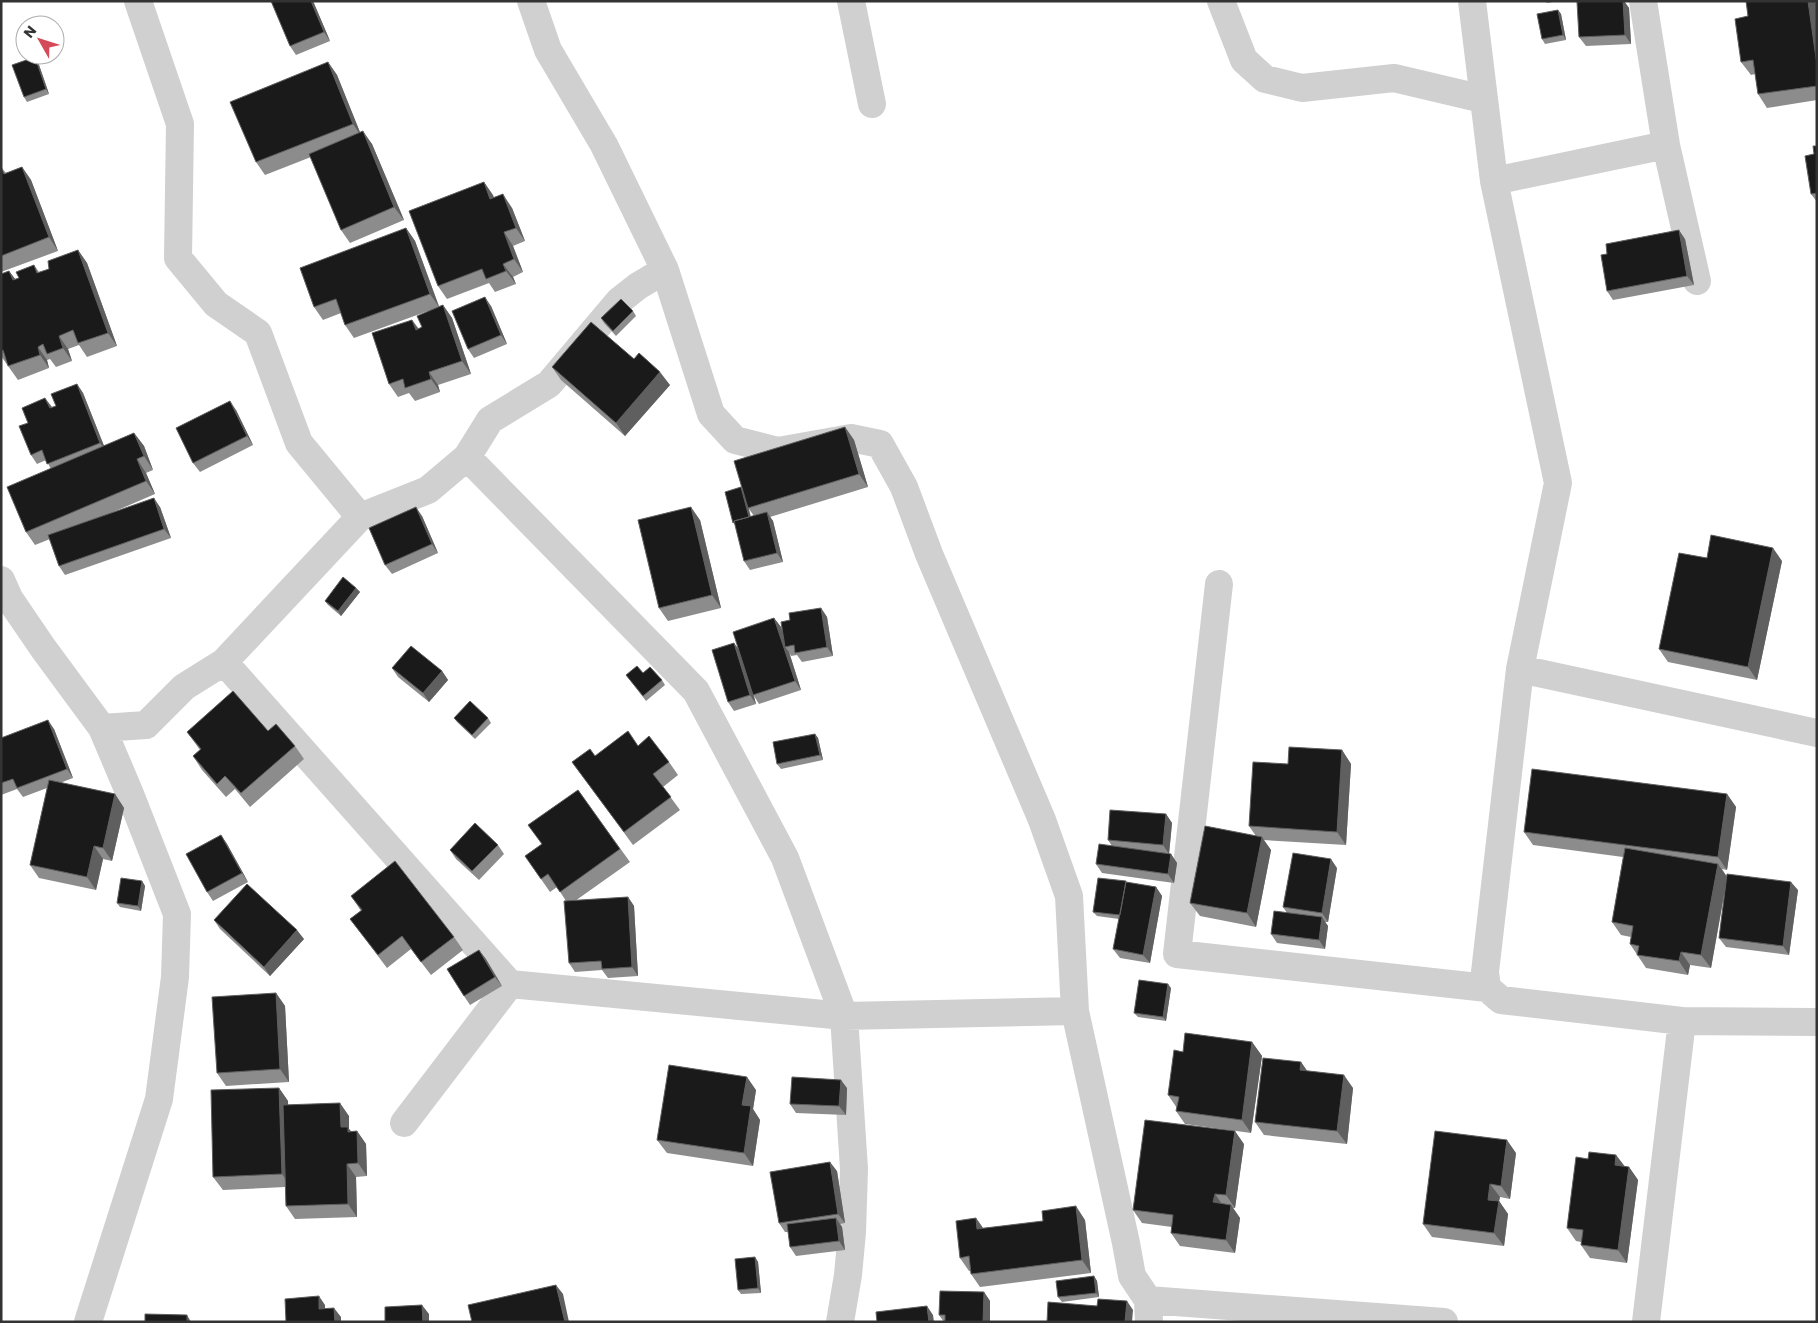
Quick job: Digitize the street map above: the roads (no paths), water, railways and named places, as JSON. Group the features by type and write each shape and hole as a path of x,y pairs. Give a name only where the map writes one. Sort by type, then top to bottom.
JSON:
{"street":[{"path":"138,1 180,124 178,258 216,304 258,333 299,443 360,517"},
{"path":"531,1 548,50 604,146 664,270 711,414 735,440 778,451 852,438 880,444 904,487 929,554 1042,820 1069,896 1076,1011 1132,1276 1149,1311 1444,1322"},
{"path":"851,1 872,104"},
{"path":"1221,1 1244,60 1265,79 1302,88 1394,78 1483,99"},
{"path":"1472,1 1494,181 1558,483 1520,669 1485,972 1487,988"},
{"path":"1643,1 1666,145 1698,281"},
{"path":"1494,181 1666,145"},
{"path":"102,728 146,725 184,687 224,662 360,517 428,490 467,457 490,420 549,384 619,301 638,286 664,270"},
{"path":"467,457 696,691 785,858 844,1016 854,1169 852,1232 848,1275 840,1322"},
{"path":"1,580 9,598 43,648 102,728 177,914 175,978 159,1099 88,1322"},
{"path":"1219,584 1177,954 1487,988 1501,1000 1682,1021 1817,1022"},
{"path":"224,662 510,984 844,1016 1076,1011"},
{"path":"1520,669 1817,733"},
{"path":"404,1123 510,984"},
{"path":"1646,1322 1682,1021"}]}
